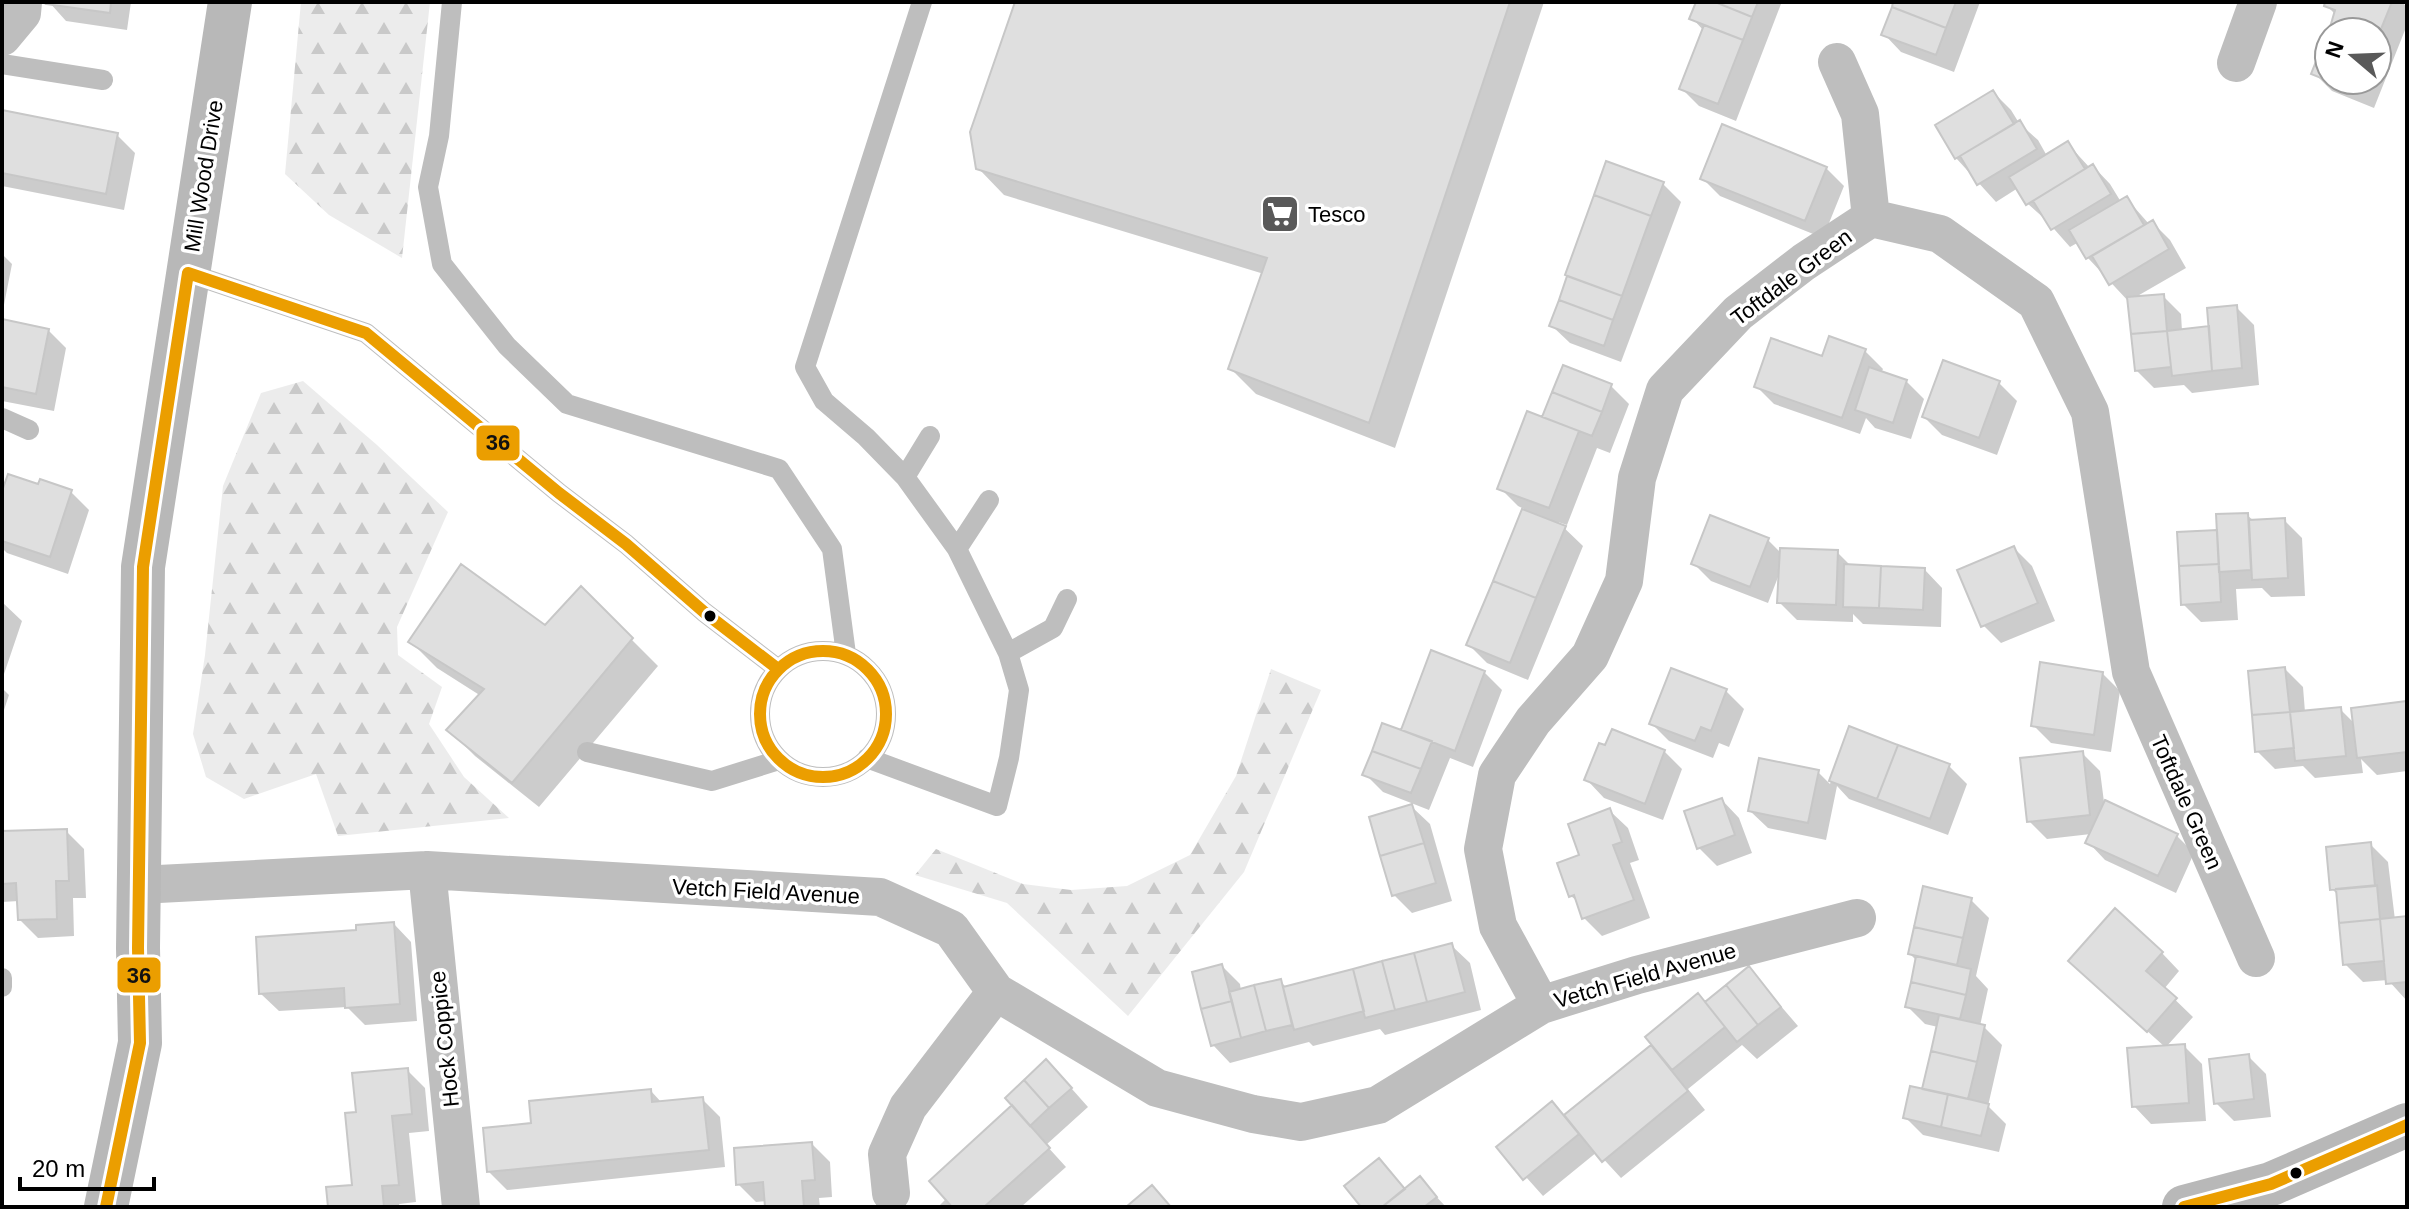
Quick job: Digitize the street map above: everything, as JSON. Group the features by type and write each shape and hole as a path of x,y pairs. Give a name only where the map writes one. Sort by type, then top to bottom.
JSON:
{"street":[{"path":"2,37 22,13 23,2"},
{"name":"Mill Wood Drive","path":"106,1207 140,1043 143,567 230,2"},
{"path":"2236,63 2258,2"},
{"path":"1837,62 1860,114 1871,218"},
{"name":"Toftdale Green","path":"1541,1005 1498,926 1483,849 1497,775 1533,721 1590,656 1624,581 1637,478 1665,390 1738,313 1804,262 1871,218 1940,234 2036,302 2090,412 2131,672 2256,958"},
{"name":"Vetch Field Avenue","path":"139,885 427,870 880,897 951,929 996,992 1157,1088 1253,1114 1301,1122 1378,1105 1541,1005 1637,975 1857,918"},
{"name":"Hock Coppice","path":"427,870 461,1207"},
{"path":"891,1193 887,1154 908,1107 996,992"},
{"path":"2184,1207 2271,1184 2407,1125"}],"lane":[{"path":"452,2 439,136 428,187 442,264 507,346 567,404 779,469 832,549 846,654"},
{"path":"867,758 997,806 1009,758 1019,690 1008,653 957,549 905,477 866,437 824,401 805,367 922,2"},
{"path":"2,64 103,80"},
{"path":"188,273 366,333 559,493 626,544 704,612 778,669"},
{"path":"2,418 29,430"},
{"path":"905,477 930,436"},
{"path":"957,549 989,500"},
{"path":"1008,653 1053,628 1067,599"},
{"path":"812,651 829,651 846,654 863,664 876,678 885,696 883,735 857,767 837,776 816,777 796,771 779,760 767,743 760,722 761,702 768,682 778,669 796,656 812,651"},
{"path":"587,752 712,781 779,760"},
{"path":"2,978 2,987"}],"green space":[{"path":"301,2 430,2 402,258 329,215 285,174"},
{"path":"303,381 448,512 397,627 398,655 442,687 429,724 464,777 509,818 338,836 316,774 244,799 206,777 193,734 205,655 223,486 261,393"},
{"path":"1271,669 1321,690 1244,872 1128,1016 1007,903 915,875 936,849 1023,884 1071,890 1127,886 1190,855 1236,776"}],"building":[{"path":"47,2 111,2 110,13"},
{"name":"Tesco","path":"1015,2 1510,2 1369,423 1228,369 1267,258 976,169 970,132"},
{"path":"1696,2 1715,2 1752,17 1743,40 1689,19"},
{"path":"1715,2 1758,2 1752,17"},
{"path":"1893,2 1956,2 1946,28 1892,7"},
{"path":"2325,2 2392,2 2386,16 2333,16 2335,10 2324,6"},
{"path":"1892,7 1946,28 1936,55 1881,35"},
{"path":"1704,25 1743,40 1718,104 1679,89"},
{"path":"1993,90 2014,124 1955,159 1935,125"},
{"path":"2,110 118,133 106,194 2,173"},
{"path":"2020,120 2037,149 1977,185 1960,156"},
{"path":"1722,124 1827,167 1805,221 1700,179"},
{"path":"2068,141 2085,169 2026,205 2009,177"},
{"path":"1606,161 1664,182 1651,216 1594,195"},
{"path":"2093,164 2111,194 2051,230 2033,201"},
{"path":"1594,195 1651,216 1622,296 1565,275"},
{"path":"2127,196 2144,225 2086,259 2069,230"},
{"path":"2153,220 2169,249 2109,285 2092,256"},
{"path":"1567,276 1622,296 1613,320 1559,300"},
{"path":"2164,294 2167,331 2131,334 2127,297"},
{"path":"1559,300 1613,320 1604,346 1549,326"},
{"path":"2237,305 2242,368 2212,371 2207,308"},
{"path":"2,319 49,329 36,394 2,387"},
{"path":"2209,326 2212,371 2172,376 2167,331"},
{"path":"2167,331 2171,367 2135,371 2131,334"},
{"path":"1829,336 1866,349 1842,418 1754,387 1771,338 1822,356"},
{"path":"1943,360 2000,381 1979,438 1922,417"},
{"path":"1563,365 1612,384 1602,412 1552,392"},
{"path":"1869,367 1907,380 1893,423 1855,410"},
{"path":"1552,392 1602,412 1592,436 1542,417"},
{"path":"1527,411 1579,431 1549,508 1497,489"},
{"path":"8,474 38,484 40,479 72,490 50,557 2,541 2,491"},
{"path":"1522,509 1566,526 1536,598 1493,581"},
{"path":"2248,513 2251,570 2219,572 2216,514"},
{"path":"1710,515 1769,538 1750,587 1691,564"},
{"path":"2285,518 2288,578 2252,580 2249,520"},
{"path":"2217,530 2219,564 2179,566 2177,532"},
{"path":"2014,546 2038,603 1981,627 1957,570"},
{"path":"1780,548 1838,550 1836,605 1777,603"},
{"path":"461,564 545,625 581,586 633,638 512,783 446,730 484,689 408,642"},
{"path":"1844,564 1881,566 1879,608 1843,607"},
{"path":"2219,564 2221,602 2181,605 2179,566"},
{"path":"1881,566 1925,568 1923,610 1879,608"},
{"path":"1493,581 1536,598 1510,663 1466,645"},
{"path":"1431,650 1485,671 1455,751 1401,730"},
{"path":"2040,662 2103,672 2094,735 2031,726"},
{"path":"2285,667 2290,712 2252,715 2248,671"},
{"path":"1671,668 1727,689 1711,731 1701,727 1695,741 1649,724"},
{"path":"2407,701 2407,752 2357,758 2351,708"},
{"path":"2341,707 2346,756 2295,761 2290,712"},
{"path":"2290,712 2294,748 2255,752 2252,715"},
{"path":"1382,723 1432,741 1421,769 1372,751"},
{"path":"1849,726 1898,745 1877,799 1829,781"},
{"path":"1612,729 1665,750 1645,804 1584,780 1599,743 1605,745"},
{"path":"1898,745 1950,764 1930,819 1877,799"},
{"path":"1372,751 1421,769 1411,793 1362,775"},
{"path":"2083,751 2090,815 2027,822 2020,758"},
{"path":"1759,758 1819,770 1808,823 1748,811"},
{"path":"1722,798 1735,835 1697,849 1684,811"},
{"path":"2105,800 2178,834 2158,876 2085,843"},
{"path":"1412,804 1424,843 1380,856 1369,817"},
{"path":"1610,808 1622,842 1613,845 1634,900 1582,919 1574,895 1569,897 1557,863 1579,855 1568,824"},
{"path":"67,829 69,881 56,881 57,919 18,920 16,883 2,884 2,831"},
{"path":"2371,842 2375,886 2330,890 2326,847"},
{"path":"1424,843 1436,883 1392,896 1380,856"},
{"path":"2377,885 2380,919 2339,923 2336,889"},
{"path":"1923,886 1972,898 1963,938 1914,927"},
{"path":"2115,908 2163,952 2146,971 2177,998 2147,1032 2068,961"},
{"path":"2407,916 2407,982 2386,984 2380,919"},
{"path":"2380,919 2384,961 2343,965 2339,923"},
{"path":"394,922 400,1004 345,1008 344,988 259,994 256,937 356,930 356,925"},
{"path":"1914,927 1963,938 1957,965 1908,954"},
{"path":"1452,943 1465,992 1427,1002 1414,953"},
{"path":"1414,953 1427,1002 1395,1010 1382,961"},
{"path":"1916,956 1971,969 1966,995 1911,982"},
{"path":"1382,961 1395,1010 1365,1018 1353,969"},
{"path":"1222,964 1232,1001 1201,1009 1192,972"},
{"path":"1749,966 1781,1007 1758,1025 1726,985"},
{"path":"1353,969 1364,1011 1294,1030 1283,987"},
{"path":"1281,979 1292,1025 1266,1031 1254,985"},
{"path":"1911,982 1966,995 1960,1019 1905,1007"},
{"path":"1254,985 1266,1031 1241,1038 1229,992"},
{"path":"1726,985 1758,1025 1737,1042 1705,1002"},
{"path":"1698,993 1725,1027 1672,1070 1645,1037"},
{"path":"1232,1001 1241,1038 1211,1046 1201,1009"},
{"path":"1939,1015 1985,1025 1977,1062 1931,1051"},
{"path":"2185,1044 2189,1103 2132,1107 2127,1048"},
{"path":"1651,1045 1688,1091 1602,1162 1564,1115"},
{"path":"1931,1051 1977,1062 1968,1099 1922,1089"},
{"path":"2249,1054 2254,1099 2214,1104 2209,1059"},
{"path":"1046,1059 1072,1088 1049,1108 1024,1080"},
{"path":"408,1068 412,1114 392,1116 399,1185 382,1186 384,1207 328,1207 326,1187 352,1185 345,1113 356,1112 352,1073"},
{"path":"1024,1080 1049,1108 1030,1126 1005,1098"},
{"path":"1910,1086 1948,1094 1941,1127 1903,1118"},
{"path":"651,1089 652,1102 703,1097 709,1150 487,1172 483,1128 531,1123 529,1101"},
{"path":"1948,1094 1989,1104 1981,1136 1941,1127"},
{"path":"1552,1101 1579,1134 1523,1180 1496,1147"},
{"path":"1012,1105 1050,1148 984,1207 952,1207 929,1181"},
{"path":"812,1142 815,1180 802,1181 804,1207 765,1207 763,1182 736,1185 734,1148"},
{"path":"1379,1158 1405,1189 1382,1207 1361,1207 1344,1186"},
{"path":"1420,1176 1437,1197 1424,1207 1382,1207"},
{"path":"1152,1185 1171,1207 1126,1207"}],"transit line":[{"name":"36","path":"188,273 366,333 559,493 626,544 704,612 778,669"},
{"name":"36","path":"106,1207 140,1043 138,948 143,567 188,273"},
{"name":"36","path":"823,651 847,656 868,669 881,690 886,714 881,738 868,759 847,772 823,777 799,772 778,759 765,738 760,714 765,690 778,669 799,656 823,651"},
{"name":"36","path":"2184,1207 2271,1184 2407,1125"}],"place":[{"name":"Tesco","path":"1280,214"}]}
